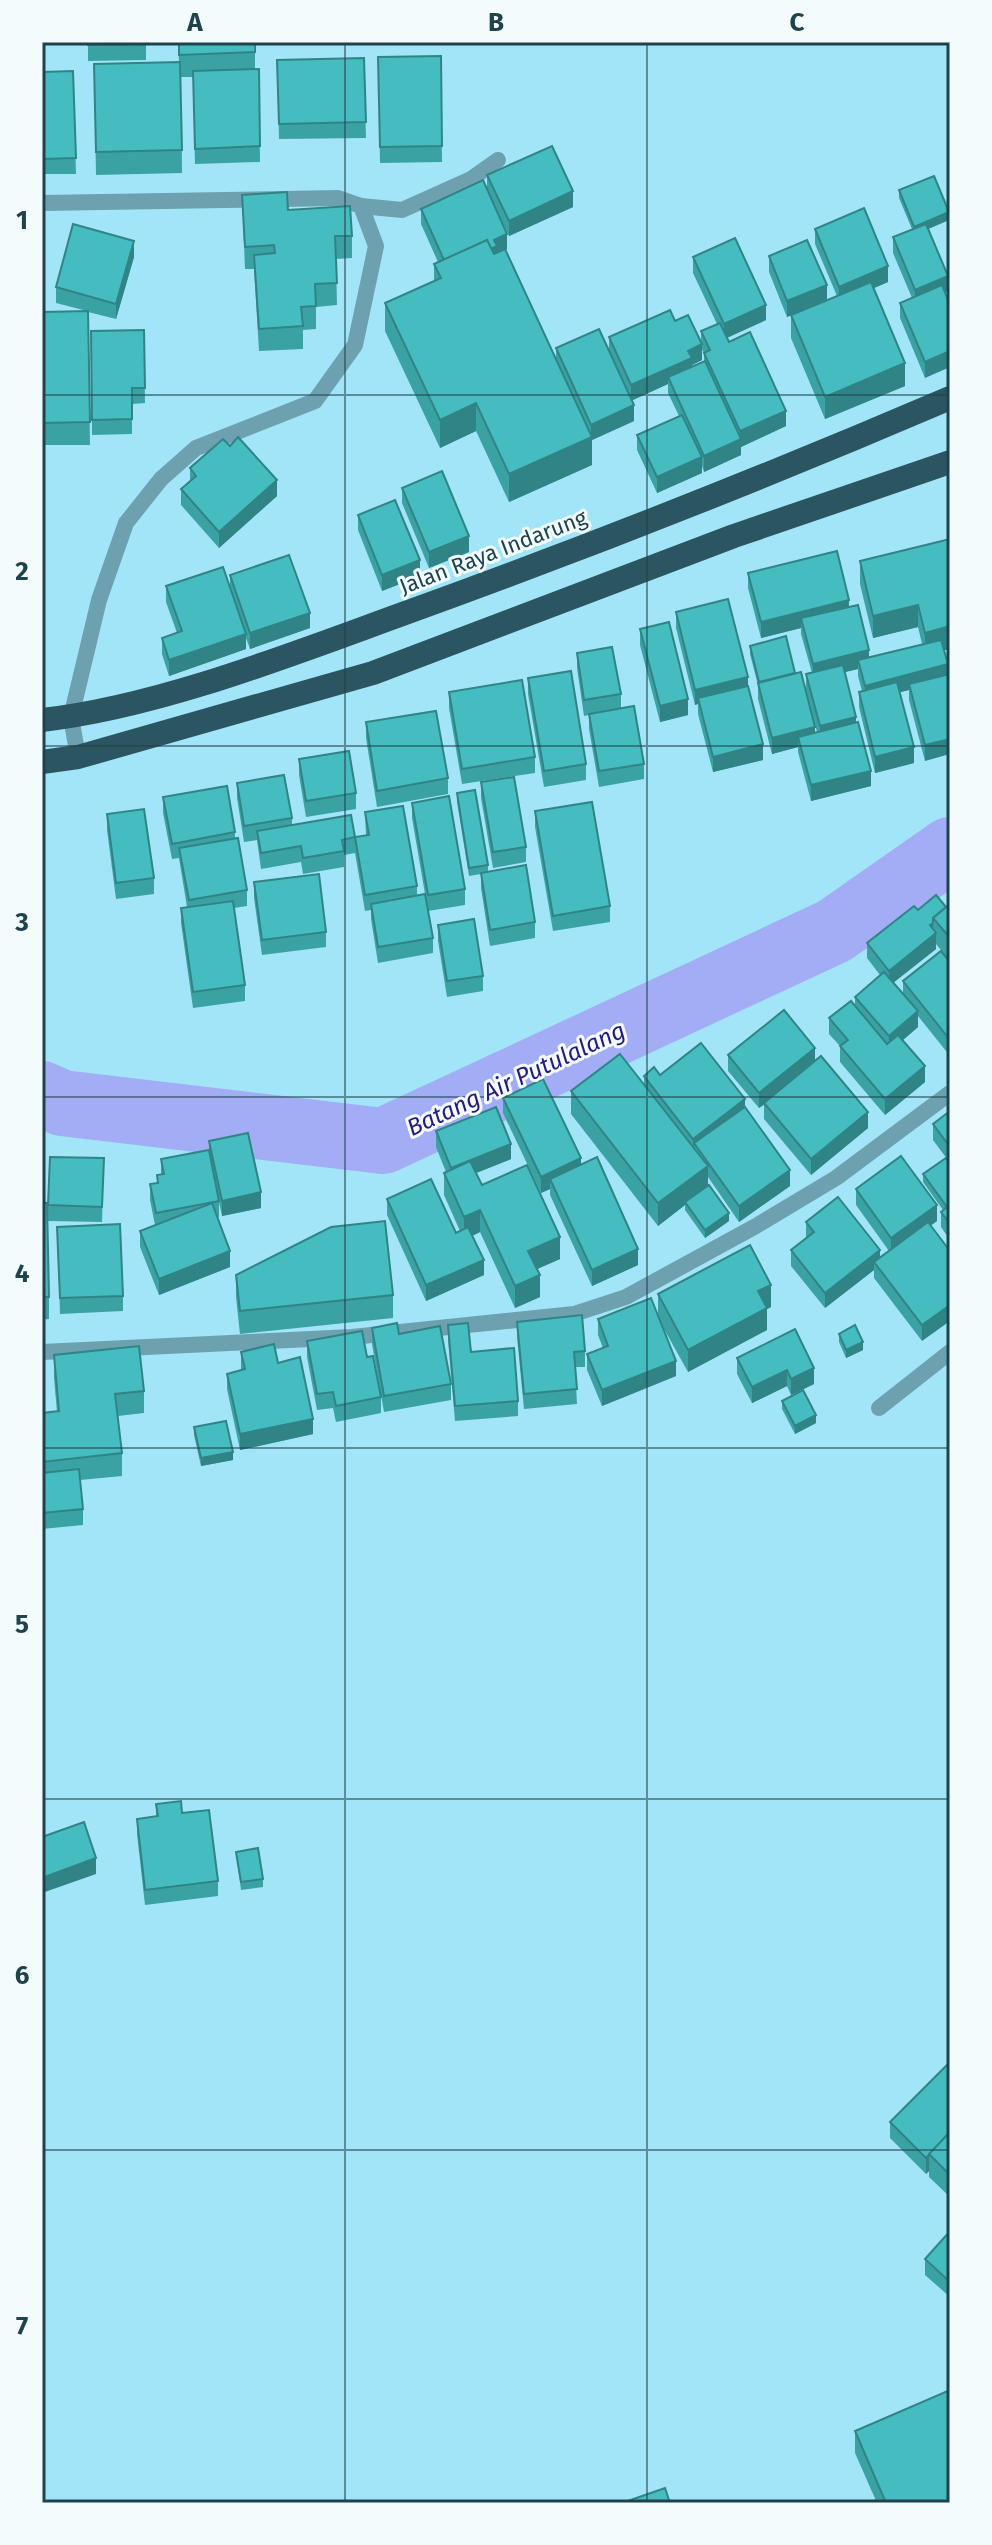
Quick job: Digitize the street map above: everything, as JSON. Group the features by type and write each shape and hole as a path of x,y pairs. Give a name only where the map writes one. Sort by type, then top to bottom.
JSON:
{"highway":[{"name":"Jalan Raya Indarung","path":"42,720 71,717 209,679 530,568 950,398"},
{"path":"42,762 78,757 373,673 545,606 950,462"},
{"path":"530,568 545,606"}],"street":[{"path":"42,203 338,198 361,206 402,210 471,179 498,160"},
{"path":"78,757 71,717 99,600 126,523 161,479 196,448 315,401 355,345 376,246 361,206"},
{"path":"42,1352 352,1337 574,1314 626,1297 756,1226 836,1178 950,1093"},
{"path":"879,1408 950,1352"}],"building":[{"path":"88,42 146,42 146,44 88,45"},
{"path":"179,42 255,42 255,52 179,55"},
{"path":"441,56 442,146 380,147 378,57"},
{"path":"364,58 366,122 279,124 277,60"},
{"path":"180,62 182,150 96,152 94,64"},
{"path":"259,69 260,146 195,149 193,71"},
{"path":"73,71 76,158 42,159 42,72"},
{"path":"552,146 573,191 509,221 487,175"},
{"path":"934,176 949,212 914,227 899,190"},
{"path":"483,180 507,234 494,240 497,246 491,249 487,240 444,260 421,209"},
{"path":"287,192 288,210 350,206 352,236 335,236 337,283 315,284 316,306 301,307 303,326 259,329 254,255 275,253 274,245 245,247 242,195"},
{"path":"864,208 888,266 839,287 815,229"},
{"path":"73,224 134,241 116,304 56,287"},
{"path":"926,224 948,276 915,290 893,237"},
{"path":"735,238 766,305 724,324 693,257"},
{"path":"487,240 494,254 505,249 592,437 509,474 476,403 440,420 385,303 441,278 434,264"},
{"path":"807,240 827,285 787,301 769,256"},
{"path":"871,282 905,363 825,397 791,315"},
{"path":"942,285 950,305 950,351 925,362 900,303"},
{"path":"670,310 675,321 688,315 702,344 688,351 692,358 631,385 609,337"},
{"path":"88,311 90,422 42,423 42,312"},
{"path":"720,323 729,342 750,332 786,411 740,431 704,353 710,350 701,331"},
{"path":"599,329 634,405 591,425 556,348"},
{"path":"144,330 145,388 132,388 132,419 92,420 91,331"},
{"path":"705,361 741,439 704,456 668,377"},
{"path":"682,415 702,457 657,477 637,435"},
{"path":"238,437 277,480 219,532 181,489 196,476 190,468 223,439 230,446"},
{"path":"442,471 469,536 429,552 402,488"},
{"path":"395,500 420,560 382,575 358,515"},
{"path":"950,539 950,626 925,633 918,605 873,616 860,561"},
{"path":"837,551 849,600 761,622 748,573"},
{"path":"289,555 310,613 250,633 230,575"},
{"path":"223,567 246,634 169,660 162,638 182,631 166,586"},
{"path":"728,599 748,677 695,690 676,612"},
{"path":"858,605 869,650 813,664 801,618"},
{"path":"669,622 688,699 660,706 640,629"},
{"path":"786,636 795,673 759,682 750,646"},
{"path":"941,640 948,664 865,686 858,660"},
{"path":"612,647 621,694 584,700 577,653"},
{"path":"843,665 856,717 820,726 806,674"},
{"path":"571,671 586,764 544,771 528,678"},
{"path":"801,672 815,727 772,738 758,683"},
{"path":"950,674 950,739 925,745 909,684"},
{"path":"522,680 535,757 462,769 449,692"},
{"path":"897,682 914,747 875,757 859,692"},
{"path":"748,686 763,744 713,757 698,698"},
{"path":"634,706 644,764 599,771 589,714"},
{"path":"436,711 448,778 377,791 366,722"},
{"path":"858,722 871,771 811,785 798,737"},
{"path":"349,751 356,793 306,801 299,759"},
{"path":"284,775 292,818 244,826 237,783"},
{"path":"514,777 526,847 493,852 481,782"},
{"path":"227,786 235,832 172,844 163,797"},
{"path":"475,790 488,865 469,868 457,793"},
{"path":"449,796 465,889 428,895 412,803"},
{"path":"592,802 610,906 553,916 535,811"},
{"path":"403,806 417,886 365,895 355,837 369,835 365,812"},
{"path":"144,809 154,878 116,883 107,814"},
{"path":"351,815 355,837 342,840 344,851 303,858 301,846 261,853 257,831"},
{"path":"238,838 247,890 189,900 179,848"},
{"path":"526,865 535,922 490,930 481,873"},
{"path":"319,874 326,932 262,940 254,882"},
{"path":"425,894 433,938 378,947 371,904"},
{"path":"936,895 946,907 933,918 930,925 936,933 889,971 867,943 914,906 918,910"},
{"path":"233,901 245,985 193,992 181,908"},
{"path":"950,904 950,938 933,918"},
{"path":"474,919 483,976 447,981 438,925"},
{"path":"941,951 950,962 950,1040 903,981"},
{"path":"884,972 918,1011 889,1036 855,997"},
{"path":"851,1001 887,1044 898,1035 925,1066 885,1099 840,1046 848,1040 829,1018"},
{"path":"784,1010 815,1048 759,1093 728,1055"},
{"path":"701,1043 745,1099 693,1139 644,1076 654,1067 660,1075"},
{"path":"620,1054 708,1166 658,1203 571,1091"},
{"path":"821,1056 868,1112 811,1159 764,1103"},
{"path":"543,1079 581,1158 541,1177 503,1098"},
{"path":"496,1107 511,1144 451,1168 436,1131"},
{"path":"745,1107 790,1170 739,1206 694,1143"},
{"path":"950,1111 950,1147 933,1124"},
{"path":"248,1133 261,1192 222,1201 209,1141"},
{"path":"209,1150 219,1201 156,1213 150,1184 158,1183 157,1175 164,1174 161,1159"},
{"path":"901,1156 937,1205 891,1238 856,1189"},
{"path":"50,1157 104,1158 102,1207 48,1205"},
{"path":"597,1157 638,1249 592,1270 550,1179"},
{"path":"946,1158 950,1164 950,1205 947,1207 923,1174"},
{"path":"470,1161 482,1185 527,1165 560,1237 528,1251 540,1275 515,1286 480,1210 464,1217 444,1173"},
{"path":"431,1179 456,1233 468,1227 484,1260 426,1285 387,1199"},
{"path":"709,1185 729,1213 705,1230 685,1202"},
{"path":"838,1197 880,1250 825,1293 791,1250 814,1232 806,1222"},
{"path":"42,1203 47,1203 49,1297 42,1297"},
{"path":"212,1203 230,1251 159,1279 140,1231"},
{"path":"950,1205 950,1224 941,1212"},
{"path":"385,1221 393,1295 240,1311 236,1275 331,1227"},
{"path":"928,1222 950,1251 950,1305 922,1325 874,1262"},
{"path":"120,1224 123,1296 60,1298 57,1227"},
{"path":"750,1245 771,1285 758,1291 767,1308 688,1350 658,1294"},
{"path":"651,1298 676,1361 602,1390 587,1354 608,1346 598,1319"},
{"path":"582,1315 585,1351 574,1352 577,1389 524,1394 517,1322"},
{"path":"397,1323 399,1334 440,1326 451,1384 384,1396 372,1328"},
{"path":"468,1323 471,1352 514,1348 518,1401 455,1406 448,1325"},
{"path":"855,1325 863,1342 846,1350 839,1334"},
{"path":"795,1329 814,1368 791,1379 787,1370 752,1387 737,1358"},
{"path":"362,1331 367,1357 373,1356 381,1397 336,1406 333,1392 317,1394 307,1341"},
{"path":"274,1344 278,1363 300,1357 313,1419 240,1434 227,1374 245,1369 241,1352"},
{"path":"139,1346 144,1391 115,1394 122,1453 42,1462 42,1413 59,1411 54,1355"},
{"path":"803,1390 816,1415 795,1426 782,1401"},
{"path":"226,1421 233,1452 201,1458 194,1427"},
{"path":"79,1469 83,1509 42,1513 42,1473"},
{"path":"181,1801 182,1813 209,1810 218,1881 145,1890 137,1819 158,1816 156,1804"},
{"path":"84,1822 96,1858 42,1878 42,1837"},
{"path":"258,1848 263,1879 241,1882 236,1852"},
{"path":"950,2062 950,2132 926,2158 890,2122"},
{"path":"950,2132 950,2175 929,2154"},
{"path":"950,2231 950,2282 925,2259"},
{"path":"950,2390 950,2501 886,2503 855,2431"},
{"path":"665,2488 670,2503 622,2503"}],"waterway":[{"name":"Batang Air Putulalang","path":"42,1094 62,1103 383,1141 834,931 950,850"}]}
